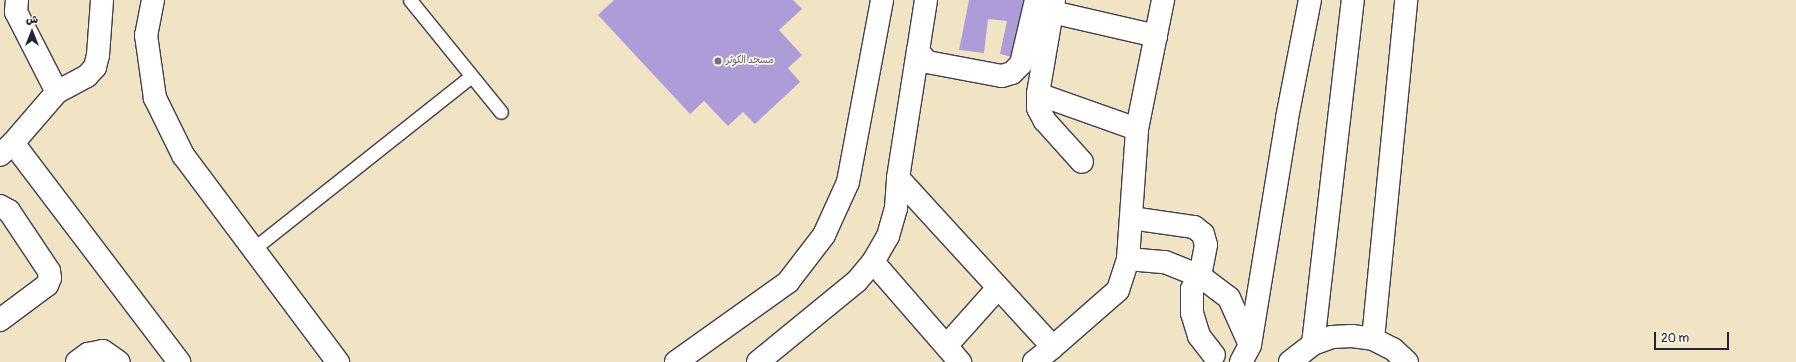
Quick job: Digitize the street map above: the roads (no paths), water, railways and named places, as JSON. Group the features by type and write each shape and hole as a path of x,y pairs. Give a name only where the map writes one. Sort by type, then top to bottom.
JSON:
{"street":[{"path":"102,0 98,55 95,67 87,76 58,92 7,149 179,362"},
{"path":"152,0 146,35 154,98 183,155 338,362"},
{"path":"676,362 788,282 824,235 848,182 882,0"},
{"path":"758,362 857,281 873,262 888,236 896,208 898,178 926,0"},
{"path":"1034,362 1118,290 1128,259 1137,129 1163,0"},
{"path":"1245,353 1287,118 1310,0"},
{"path":"1312,344 1353,0"},
{"path":"1373,339 1406,0"},
{"path":"918,51 927,62 943,67 1002,76 1012,73 1021,64 1047,4"},
{"path":"1047,4 1156,36"},
{"path":"1047,4 1038,94 1038,108 1045,121 1082,162"},
{"path":"11,10 58,92"},
{"path":"1038,94 1137,129"},
{"path":"898,178 998,289 1053,347"},
{"path":"0,206 9,211 49,271 50,278 47,285 3,313"},
{"path":"1131,218 1194,228 1203,234 1206,245 1200,276 1192,289 1192,313 1199,336 1214,355"},
{"path":"1128,259 1165,262 1200,276 1229,298 1245,353"},
{"path":"873,262 947,345 960,362"},
{"path":"947,345 998,289"},
{"path":"1290,362 1312,344 1332,337 1352,336 1373,339 1393,349 1407,362"},
{"path":"77,362 88,354 103,351 119,362"}],"lane":[{"path":"410,0 501,112"},
{"path":"253,249 471,76"}],"place":[{"name":"مسجد الكوثر","path":"718,61"}]}
